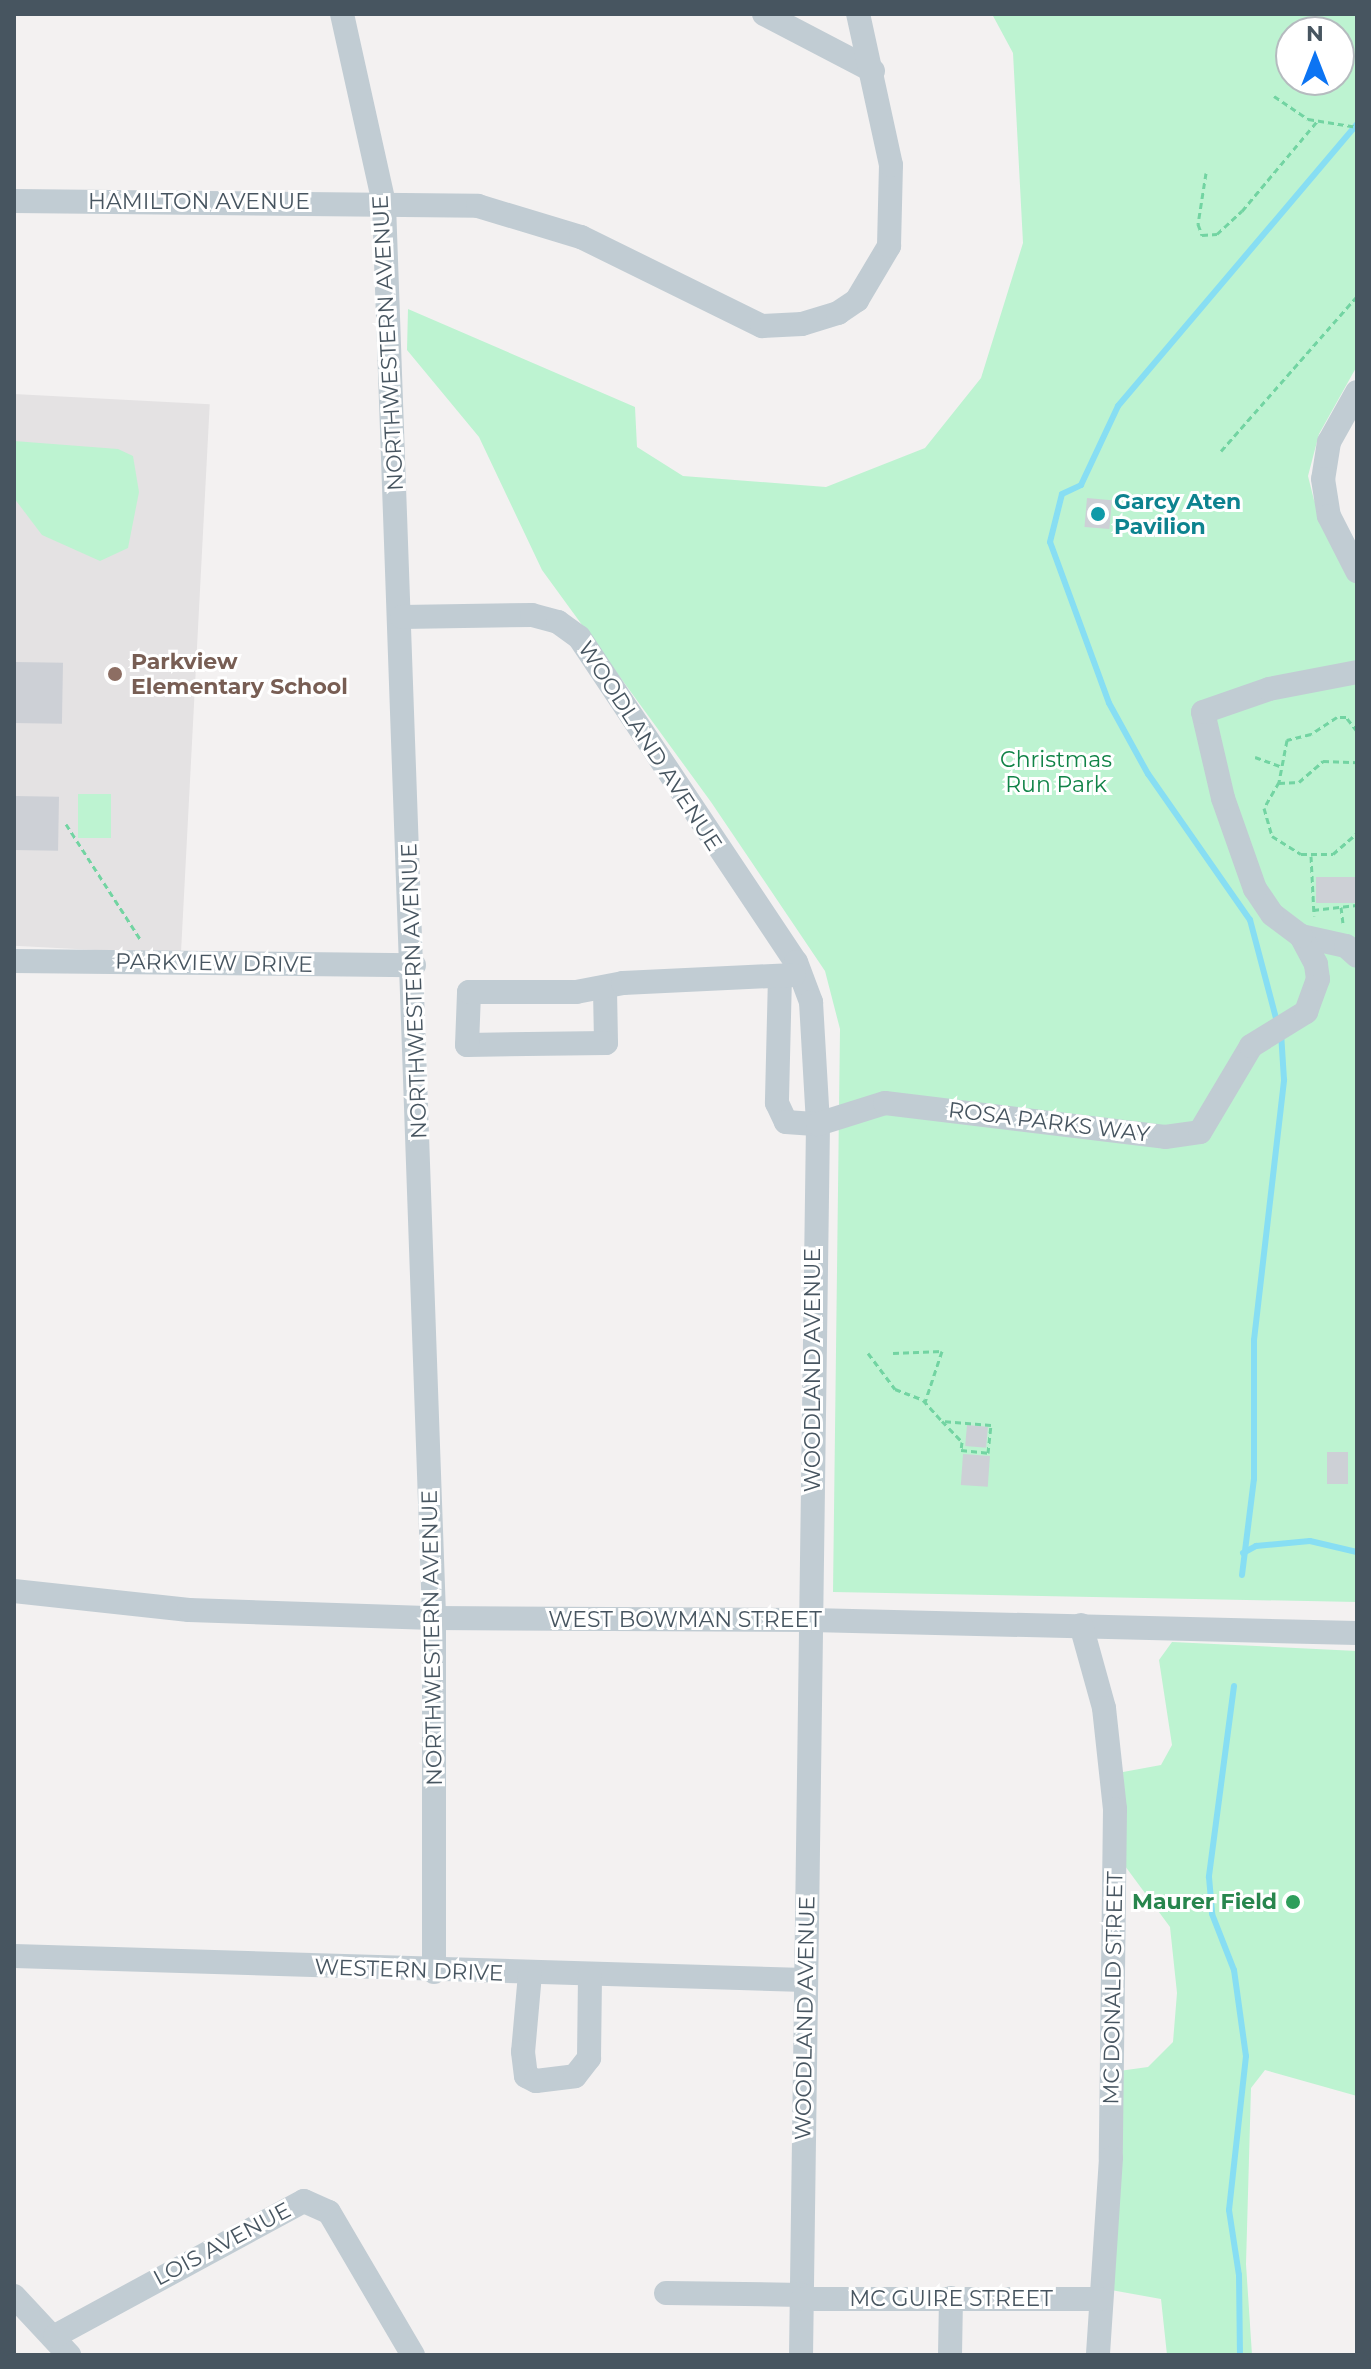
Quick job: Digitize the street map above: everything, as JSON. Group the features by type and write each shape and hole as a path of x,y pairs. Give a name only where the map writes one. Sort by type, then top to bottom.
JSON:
{"street":[{"name":"NORTHWESTERN AVENUE","path":"342,14 384,204 402,617 434,1618 434,1972"},
{"path":"764,14 873,71"},
{"name":"HAMILTON AVENUE","path":"14,201 478,206 581,237 762,326 802,324 838,313 857,300 873,281 889,246 891,165 873,71 858,14"},
{"path":"1357,392 1329,442 1323,479 1329,516 1357,571"},
{"name":"WOODLAND AVENUE","path":"402,617 532,615 558,622 579,637 790,975 816,1042 818,1124 801,2355"},
{"name":"ROSA PARKS WAY","path":"818,1124 885,1103 1165,1137 1200,1132 1251,1046 1306,1012 1318,979 1308,938 1272,914 1255,889 1223,798 1203,712 1269,689 1357,672"},
{"path":"1308,938 1346,946 1357,956"},
{"name":"PARKVIEW DRIVE","path":"14,961 414,965"},
{"path":"605,990 606,1043 467,1045 469,992 605,990 639,982 790,975 779,1116 786,1122 818,1124"},
{"name":"WEST BOWMAN STREET","path":"14,1591 189,1610 434,1618 811,1620 1357,1633"},
{"name":"MC DONALD STREET","path":"1081,1625 1104,1708 1115,1809 1111,2158 1098,2355"},
{"name":"WESTERN DRIVE","path":"14,1956 434,1972 805,1980"},
{"path":"530,1974 523,2052 526,2076 536,2081 575,2076 589,2058 590,1975"},
{"name":"LOIS AVENUE","path":"62,2345 304,2201 329,2212 413,2355"},
{"name":"MC GUIRE STREET","path":"666,2293 1100,2299"},
{"path":"14,2296 62,2345"},
{"path":"950,2355 951,2298"}],"path":[{"path":"1274,96 1291,111 1357,127"},
{"path":"1206,173 1198,224 1202,235 1217,234 1242,211 1318,120"},
{"path":"1221,451 1357,296"},
{"path":"1357,731 1341,716 1311,734 1290,738 1283,744 1279,783 1264,808 1267,829 1290,849 1311,856 1333,854 1357,833"},
{"path":"1255,757 1280,766"},
{"path":"1279,783 1299,782 1323,761 1357,762"},
{"path":"66,824 142,943"},
{"path":"1308,938 1313,910 1311,856"},
{"path":"1312,895 1317,894"},
{"path":"1313,910 1357,905"},
{"path":"1341,907 1344,932"},
{"path":"893,1353 942,1351 925,1402"},
{"path":"868,1353 888,1383 925,1402 942,1421 962,1442 961,1450 988,1453 991,1425 942,1421"},
{"path":"905,1394 905,1404"}],"shaded area":[{"name":"Parkview Elementary School","path":"14,394 210,404 181,955 14,946"}],"green space":[{"name":"Christmas Run Park","path":"992,14 1357,14 1357,366 1319,434 1308,476 1314,500 1357,571 1357,1602 833,1592 840,1029 825,971 711,802 542,570 479,437 407,350 408,309 635,407 637,447 683,476 826,487 925,448 981,378 1023,243 1013,53"},
{"path":"14,441 118,449 133,456 139,492 128,548 100,561 42,535 14,498"},
{"path":"78,794 111,794 111,838 78,838"},
{"path":"1172,1642 1357,1651 1357,2096 1265,2070 1251,2088 1246,2264 1252,2355 1167,2355 1161,2299 1111,2290 1119,2071 1148,2067 1173,2042 1177,1993 1170,1927 1125,1866 1123,1772 1161,1765 1172,1745 1159,1660"}],"building":[{"name":"Garcy Aten Pavilion","path":"1087,498 1112,500 1109,529 1084,527"},
{"path":"14,662 63,663 62,724 14,723"},
{"path":"14,796 59,797 58,851 14,850"},
{"path":"1316,877 1357,877 1357,903 1316,903"},
{"path":"967,1425 988,1427 986,1448 965,1446"},
{"path":"1327,1452 1348,1452 1348,1484 1327,1484"},
{"path":"963,1454 990,1456 988,1487 961,1485"}],"waterway":[{"path":"1277,1022 1250,920 1148,774 1109,703 1050,542 1062,494 1081,485 1118,406 1357,124"},
{"path":"1242,1575 1254,1479 1254,1340 1284,1080 1281,1032"},
{"path":"1243,1553 1256,1546 1310,1541 1357,1552"},
{"path":"1234,1686 1209,1877 1212,1914 1234,1970 1246,2056 1229,2210 1239,2275 1240,2355"}],"place":[{"name":"Garcy Aten Pavilion","path":"1098,514"},
{"name":"Parkview Elementary School","path":"115,674"},
{"name":"Maurer Field","path":"1293,1902"}]}
